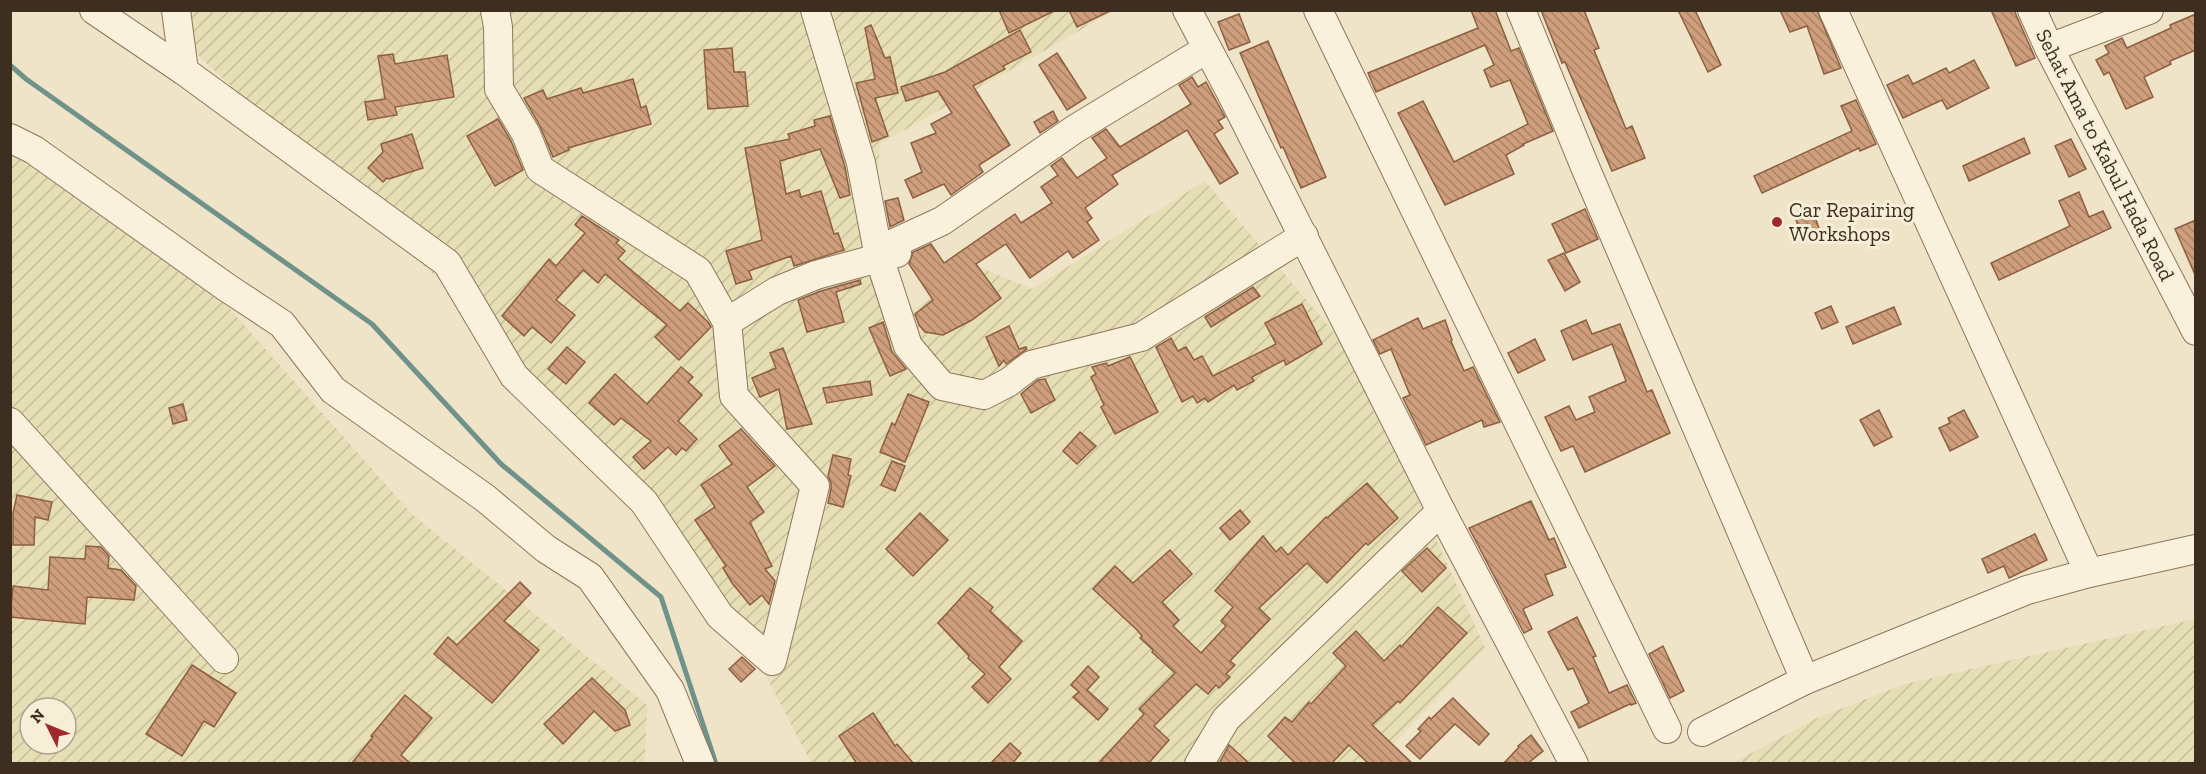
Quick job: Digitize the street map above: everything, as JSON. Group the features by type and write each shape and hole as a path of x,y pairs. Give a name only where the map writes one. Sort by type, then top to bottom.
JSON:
{"street":[{"path":"94,10 184,71 447,263 514,376 644,502 720,616 772,661 815,486 734,396 727,322 698,271 540,169 526,134 500,89 498,27 495,10"},
{"path":"176,10 184,71"},
{"path":"815,10 861,162 879,257 908,346 942,386 984,394 1008,382 1031,365 1142,337 1304,236"},
{"path":"1187,10 1304,236 1441,511 1574,764"},
{"path":"1318,10 1667,729"},
{"path":"1521,10 1585,167 1805,680"},
{"path":"1833,10 2089,573"},
{"name":"Sehat Ama to Kabul Hada Road","path":"2032,10 2049,48 2196,331"},
{"path":"2049,48 2149,10"},
{"path":"727,322 777,291 816,276 897,253 892,244 942,221 1075,129 1208,48"},
{"path":"10,138 34,150 216,280 282,324 333,390 485,498 546,549 590,577 670,690 700,764"},
{"path":"10,422 224,659"},
{"path":"1199,764 1226,719 1441,511"},
{"path":"1702,732 1805,680 2027,590 2089,573 2196,549"}],"shaded area":[{"path":"176,10 1114,11 880,144 871,274 907,314 977,266 1032,289 1205,181 1354,356 1485,648 1375,763 811,763 735,616 479,317 171,30"},
{"path":"10,147 213,290 412,514 647,705 645,763 11,763"},
{"path":"2195,619 2195,763 1733,763 1817,718 1905,684"}],"building":[{"path":"999,10 1056,10 1009,33"},
{"path":"1069,10 1112,10 1077,27"},
{"path":"1471,10 1495,10 1511,51 1519,48 1553,131 1523,144 1506,155 1514,174 1445,205 1398,113 1423,101 1454,162 1528,124 1510,80 1491,87 1484,70 1494,65 1485,45 1376,92 1368,73 1478,28"},
{"path":"1541,10 1584,10 1599,48 1594,50 1626,129 1632,126 1645,158 1612,171 1565,62 1562,63"},
{"path":"1678,10 1695,10 1721,65 1708,72"},
{"path":"1780,10 1817,10 1841,68 1824,74 1807,26 1790,32"},
{"path":"1991,10 2014,10 2035,58 2016,66"},
{"path":"1239,14 1250,42 1229,50 1218,22"},
{"path":"2196,14 2196,50 2170,61 2171,64 2144,77 2153,97 2126,109 2109,72 2104,75 2096,60 2109,53 2105,46 2122,38 2127,48"},
{"path":"871,25 885,58 890,57 898,93 875,98 888,136 872,142 856,83 875,79 865,28"},
{"path":"1020,30 1031,52 1003,66 1005,69 973,86 1010,145 979,165 983,172 951,195 944,184 913,198 905,180 922,172 911,143 936,133 931,124 952,113 938,91 906,101 901,87 945,72"},
{"path":"1268,41 1326,177 1301,188 1240,53"},
{"path":"732,48 734,72 745,72 748,106 708,109 704,50"},
{"path":"1057,53 1086,98 1067,110 1039,65"},
{"path":"393,54 395,64 447,55 454,97 395,107 397,115 368,120 365,102 385,99 378,56"},
{"path":"1974,60 1989,88 1947,109 1942,100 1903,118 1887,85 1908,75 1913,84 1946,68 1949,73"},
{"path":"1192,77 1198,87 1206,82 1225,117 1218,121 1223,128 1214,134 1238,173 1220,184 1187,130 1112,175 1118,184 1085,208 1092,218 1087,222 1099,240 1073,258 1068,251 1030,278 1006,244 976,264 1001,298 972,320 943,335 925,332 919,325 915,314 933,300 909,264 913,252 931,244 944,263 1015,214 1021,223 1052,203 1041,187 1058,175 1051,166 1062,158 1077,178 1107,158 1092,138 1106,129 1120,147 1191,104 1179,85"},
{"path":"633,79 641,108 646,106 651,124 568,148 569,150 553,157 540,126 524,98 543,90 547,99 581,88 583,93"},
{"path":"1856,100 1876,144 1860,151 1859,148 1762,193 1754,176 1852,131 1841,106"},
{"path":"1053,111 1058,121 1040,133 1034,122"},
{"path":"830,116 845,167 850,195 840,198 820,149 780,161 786,194 799,190 801,197 821,191 834,234 838,233 844,250 794,266 791,256 749,271 752,279 736,284 726,251 762,240 745,148 790,139 788,134 815,126 814,120"},
{"path":"498,119 511,141 523,170 495,186 467,136"},
{"path":"412,134 423,168 387,178 383,182 368,168 383,152 381,144"},
{"path":"2024,138 2030,153 1969,181 1963,166"},
{"path":"2071,139 2086,169 2069,177 2055,146"},
{"path":"2079,192 2089,217 2103,211 2111,228 1999,280 1991,263 2070,226 2059,201"},
{"path":"898,198 904,220 890,227 885,201"},
{"path":"1585,209 1598,239 1566,253 1552,224"},
{"path":"1814,214 1821,234 1803,241 1796,220"},
{"path":"582,216 619,240 616,243 625,251 618,259 680,311 688,303 708,322 711,327 679,360 655,337 667,325 605,274 598,283 583,270 556,300 575,315 551,343 532,327 524,336 502,316 549,259 556,266 585,233 575,225"},
{"path":"2196,220 2196,277 2175,229"},
{"path":"1564,253 1580,282 1565,291 1548,260"},
{"path":"860,280 861,284 836,292 844,322 807,332 798,300"},
{"path":"1253,287 1260,296 1211,327 1205,317"},
{"path":"1302,304 1322,344 1286,365 1284,360 1252,377 1254,381 1237,390 1234,385 1208,402 1205,398 1197,403 1193,396 1182,402 1156,347 1171,338 1178,351 1186,347 1194,360 1202,356 1213,376 1276,344 1265,323"},
{"path":"1831,306 1838,322 1822,329 1815,313"},
{"path":"1894,307 1901,324 1853,344 1846,327"},
{"path":"1418,318 1423,329 1445,320 1464,371 1473,367 1500,422 1484,427 1482,420 1426,445 1403,398 1410,395 1391,349 1380,354 1373,340"},
{"path":"1586,320 1592,334 1620,324 1647,392 1652,390 1670,433 1585,472 1573,446 1561,451 1545,417 1569,406 1576,420 1595,412 1589,397 1626,381 1612,344 1573,360 1561,331"},
{"path":"883,322 892,352 906,369 890,376 869,328"},
{"path":"1009,326 1019,349 1026,347 1027,349 1006,364 1004,360 999,366 986,337"},
{"path":"1535,339 1545,360 1518,373 1508,353"},
{"path":"567,347 585,362 566,384 548,369"},
{"path":"783,348 812,424 787,429 779,389 760,397 752,378 776,368 770,353"},
{"path":"1130,357 1158,412 1115,434 1101,407 1104,405 1091,377 1096,374 1092,367 1106,363 1108,366"},
{"path":"681,367 693,377 688,382 702,395 678,421 697,439 686,451 682,448 676,455 668,447 644,469 633,457 651,441 621,418 614,425 589,403 615,374 647,404"},
{"path":"1045,379 1055,400 1031,413 1021,394 1038,380"},
{"path":"870,381 872,395 827,403 823,388"},
{"path":"908,394 929,402 905,462 880,452 892,423 895,425"},
{"path":"183,404 187,420 173,424 169,408"},
{"path":"1879,410 1892,437 1874,446 1860,420"},
{"path":"1964,410 1978,437 1950,451 1939,428 1950,423 1948,418"},
{"path":"741,429 775,466 747,487 764,512 750,522 772,566 765,569 775,581 769,604 762,595 750,605 732,583 723,568 726,566 695,520 715,507 701,485 732,464 719,446"},
{"path":"1080,432 1096,446 1077,464 1063,451"},
{"path":"833,455 851,459 848,475 851,476 843,507 828,503 831,483 828,476"},
{"path":"892,461 905,466 895,491 881,485"},
{"path":"1367,483 1398,518 1368,545 1366,543 1327,583 1307,563 1259,608 1270,619 1230,661 1235,665 1226,674 1230,677 1219,688 1216,685 1208,694 1196,684 1154,726 1169,740 1148,764 1098,764 1144,714 1139,709 1175,673 1152,652 1153,650 1140,638 1142,636 1137,630 1093,589 1115,566 1133,583 1170,550 1192,574 1162,602 1179,620 1173,626 1201,653 1226,626 1221,621 1233,607 1215,591 1263,536 1276,552 1281,547 1288,555 1326,517"},
{"path":"17,495 52,502 48,520 35,517 34,545 13,545 13,513"},
{"path":"1531,501 1549,540 1554,538 1566,567 1545,575 1553,595 1523,609 1532,629 1524,633 1469,528"},
{"path":"1240,510 1250,522 1230,540 1220,528"},
{"path":"920,513 948,540 913,576 886,549"},
{"path":"2035,534 2047,560 2009,578 2004,566 1988,573 1982,559"},
{"path":"86,546 101,547 109,556 108,568 121,570 136,586 134,600 87,597 85,624 10,617 13,586 48,590 50,557 85,559"},
{"path":"1427,548 1446,568 1422,592 1402,571"},
{"path":"520,582 531,593 504,621 539,650 492,703 434,654 448,637 457,645"},
{"path":"970,588 993,607 990,611 1022,641 999,667 1011,679 988,703 972,687 985,674 938,623"},
{"path":"1438,607 1467,633 1400,703 1398,701 1372,725 1413,764 1369,764 1349,745 1331,764 1296,764 1268,736 1285,717 1292,722 1346,666 1333,653 1356,631 1384,661 1400,645 1401,647"},
{"path":"1577,617 1596,656 1593,657 1609,693 1627,685 1636,703 1579,728 1571,712 1589,703 1573,668 1568,670 1548,632"},
{"path":"1663,646 1684,691 1670,698 1649,654"},
{"path":"742,657 755,669 741,682 729,669"},
{"path":"192,665 236,693 214,727 204,721 182,756 146,734"},
{"path":"1088,666 1099,677 1087,690 1108,709 1098,720 1073,697 1079,692 1071,685"},
{"path":"592,678 625,710 630,725 615,731 594,711 563,744 544,724"},
{"path":"405,695 432,718 401,755 411,764 351,764 373,737 371,736"},
{"path":"1453,698 1489,734 1479,745 1455,724 1420,759 1406,746 1421,731 1418,729 1429,717 1431,719"},
{"path":"873,713 895,746 897,744 914,764 857,764 839,736"},
{"path":"1531,735 1543,751 1527,764 1503,764 1518,746"},
{"path":"1010,743 1021,753 1012,764 990,764"},
{"path":"1229,745 1250,764 1219,764"}],"waterway":[{"path":"10,65 26,79 372,324 501,464 661,597 716,764"}],"place":[{"name":"Car Repairing Workshops","path":"1777,222"}]}
